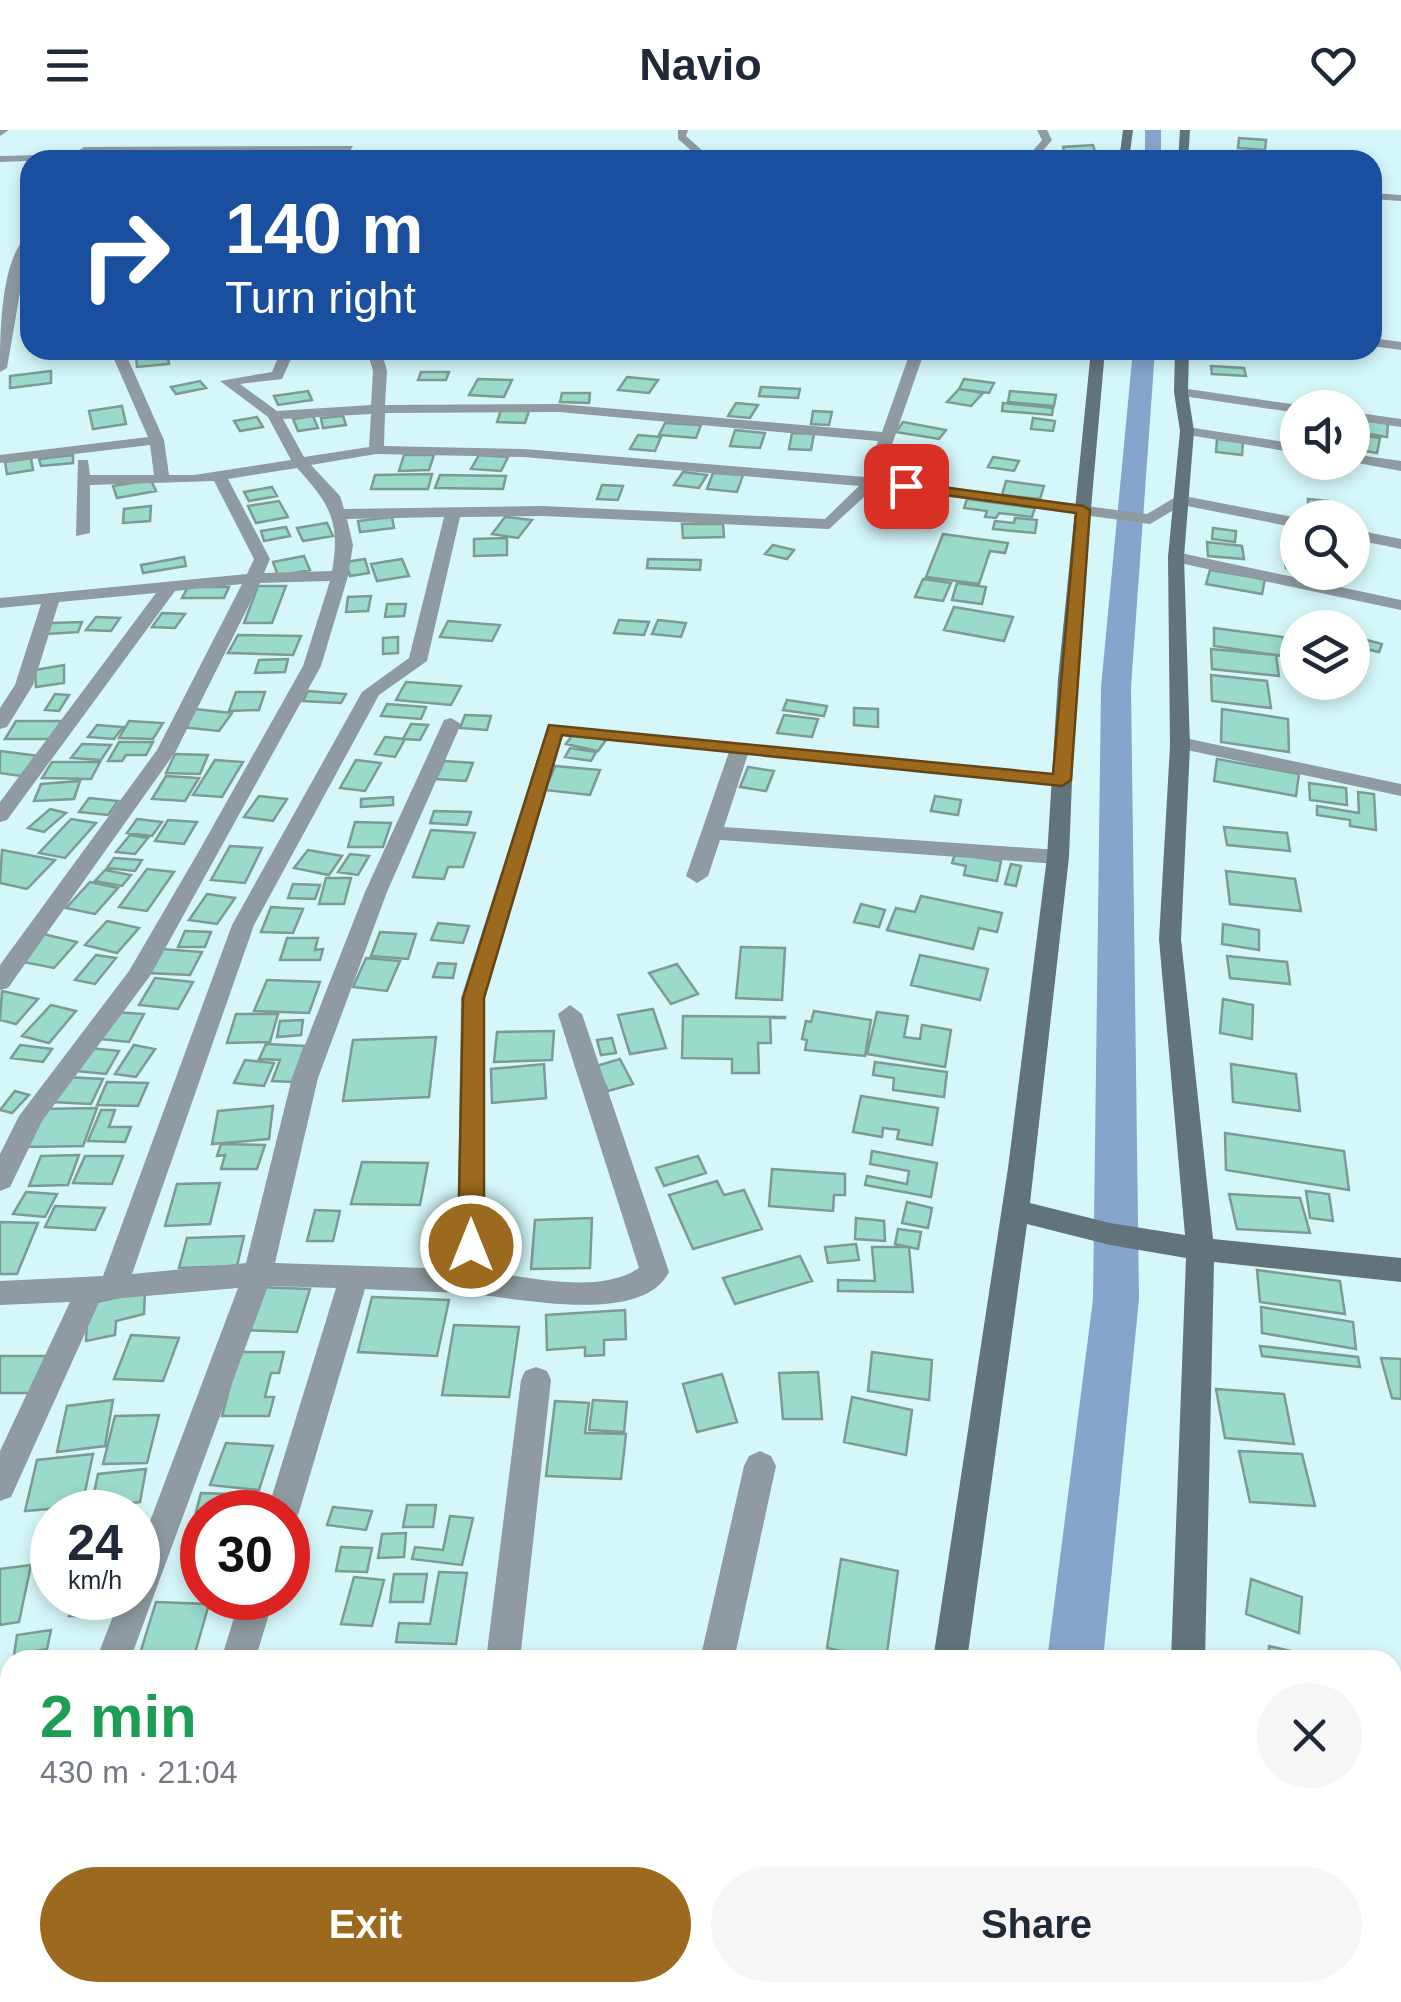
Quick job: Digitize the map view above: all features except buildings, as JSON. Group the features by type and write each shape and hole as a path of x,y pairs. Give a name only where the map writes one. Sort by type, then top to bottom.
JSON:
{"main road":[{"path":"951,1650 1015,1210 1058,857 1097,360"},
{"path":"1182,360 1181,392 1187,431 1176,557 1180,743 1170,939 1200,1246 1188,1650"},
{"path":"1015,1210 1060,1224 1154,1241 1401,1270"}],"street":[{"path":"683,130 681,137 696,150"},
{"path":"303,148 316,139"},
{"path":"156,150 350,148 359,139"},
{"path":"0,368 20,277"},
{"path":"121,360 157,440 162,479"},
{"path":"0,1180 32,1116 138,976 312,666 340,576 345,545 340,514 334,499 298,461 274,415 228,380 277,376 284,360"},
{"path":"376,450 380,371 377,360"},
{"path":"340,514 542,512 829,524 871,482 914,360"},
{"path":"1181,392 1280,406"},
{"path":"274,415 379,409 559,408 887,437"},
{"path":"1370,419 1401,423"},
{"path":"1187,431 1280,446"},
{"path":"0,460 157,440"},
{"path":"82,533 83,449"},
{"path":"83,480 194,480 376,450 524,453 871,482 1150,519 1179,500 1280,520"},
{"path":"1370,461 1401,466"},
{"path":"0,982 166,751 240,610 262,559 218,476"},
{"path":"0,1486 102,1288 243,925 372,692 418,661 453,512"},
{"path":"1370,538 1401,544"},
{"path":"1176,557 1401,605"},
{"path":"0,603 172,583 340,576"},
{"path":"0,816 172,583"},
{"path":"0,723 24,685 51,599"},
{"path":"160,1536 258,1274 305,1078 376,892 451,724"},
{"path":"470,1282 474,998 555,728 1062,780"},
{"path":"1180,743 1401,790"},
{"path":"697,876 741,748"},
{"path":"712,833 1058,857"},
{"path":"0,1293 258,1274 470,1282 609,1294 644,1284 654,1272 570,1014"},
{"path":"290,1490 354,1277"},
{"path":"504,1650 536,1380"},
{"path":"719,1650 760,1466"},
{"path":"118,1650 129,1620"},
{"path":"241,1650 250,1620"}],"waterway":[{"path":"1153,130 1153,150"},
{"path":"1076,1650 1116,1299 1116,687 1143,360"}],"route":[{"path":"471,1246 474,998 555,728 1062,780 1083,510 906,486"}]}
